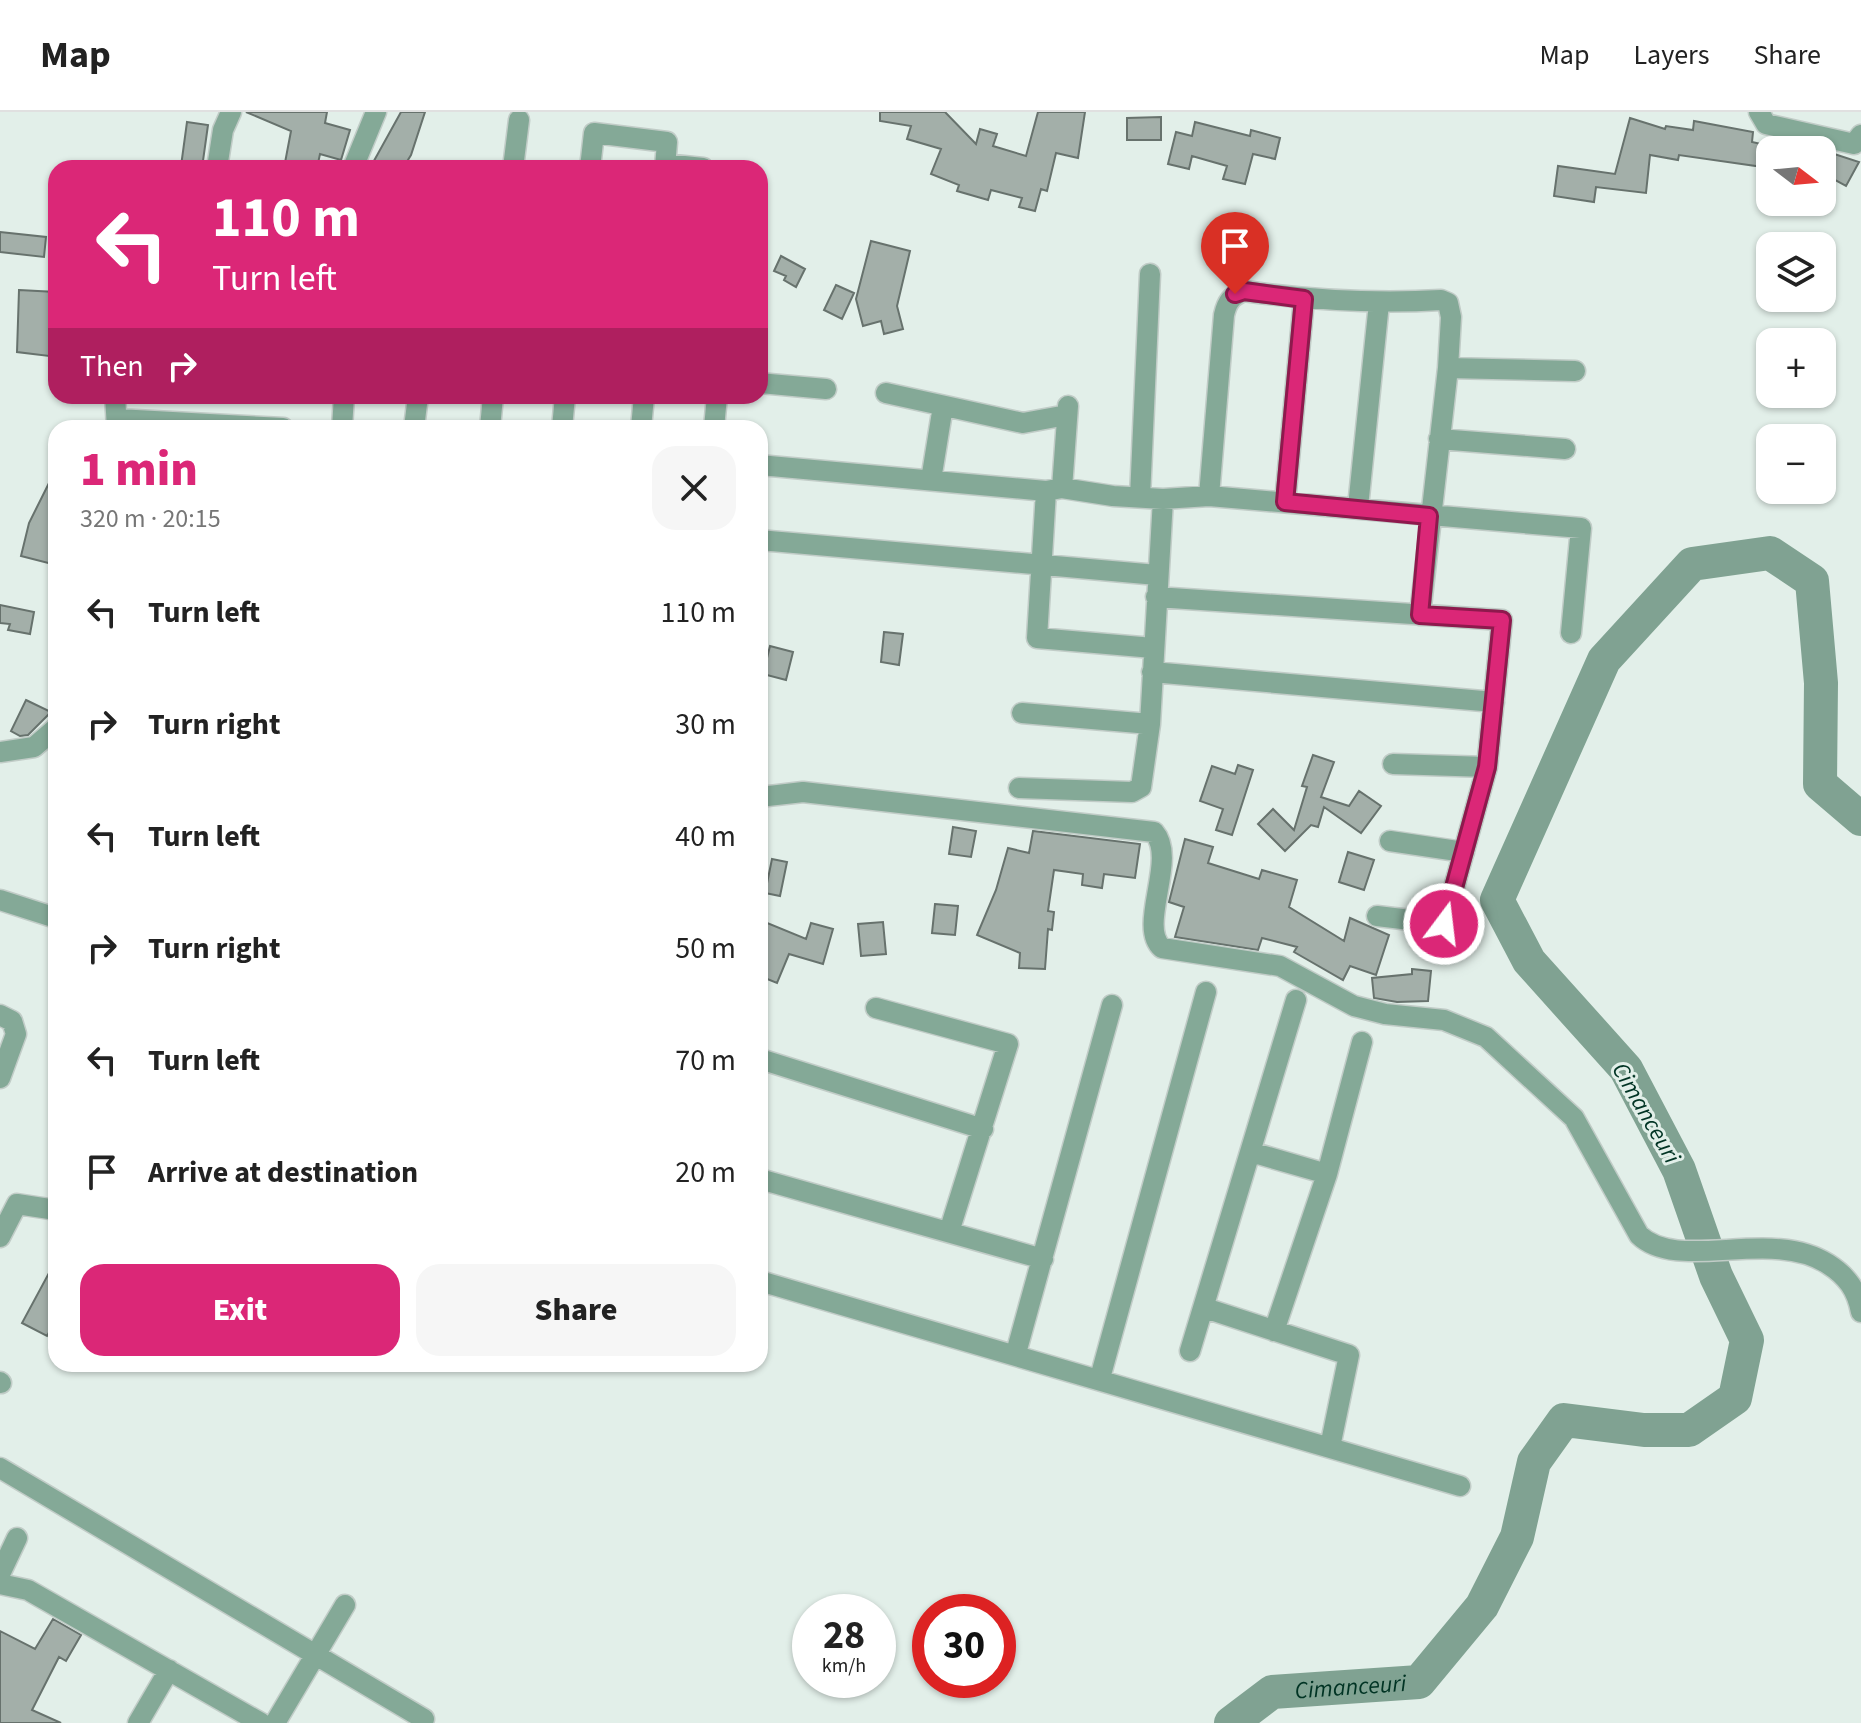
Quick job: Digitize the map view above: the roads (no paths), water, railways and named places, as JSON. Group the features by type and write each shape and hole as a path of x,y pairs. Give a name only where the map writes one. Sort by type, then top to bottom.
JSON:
{"street":[{"path":"218,160 223,130 231,112"},
{"path":"356,160 376,112"},
{"path":"1759,112 1766,124 1854,144 1861,135"},
{"path":"514,160 519,120"},
{"path":"591,160 594,133 667,142 666,160"},
{"path":"1140,497 1150,274"},
{"path":"1209,496 1227,302 1244,291 1304,299 1379,303 1441,300 1448,303 1451,317 1448,368 1420,615"},
{"path":"1285,502 1304,299"},
{"path":"1358,507 1379,303"},
{"path":"1448,368 1575,371"},
{"path":"768,384 826,389"},
{"path":"886,393 1023,423 1068,411 1039,567 1037,638 1153,648"},
{"path":"931,480 943,406"},
{"path":"1439,439 1565,449"},
{"path":"768,466 1163,499 1209,496 1358,507 1581,528 1571,633"},
{"path":"1019,788 1138,790 1144,781 1163,499"},
{"path":"768,541 1157,575"},
{"path":"1156,597 1502,620 1487,767 1444,924 1377,916"},
{"path":"1152,672 1494,702"},
{"path":"1022,713 1150,724"},
{"path":"0,752 34,747 48,735"},
{"path":"1393,764 1487,767"},
{"path":"768,796 803,792 1154,832 1162,847 1154,934 1158,945 1168,951 1280,966 1354,1006 1385,1014 1444,1020 1486,1037 1574,1118 1639,1235 1647,1243 1688,1250 1777,1246 1814,1255 1839,1271 1853,1286 1861,1312"},
{"path":"1390,841 1464,852"},
{"path":"0,900 48,915"},
{"path":"1100,1378 1206,992"},
{"path":"1190,1351 1296,1000"},
{"path":"1016,1353 1112,1005"},
{"path":"876,1008 1008,1044 949,1232"},
{"path":"0,1015 12,1021 16,1034 0,1078"},
{"path":"1274,1331 1327,1174 1362,1042"},
{"path":"768,1062 983,1129"},
{"path":"1251,1152 1327,1174"},
{"path":"768,1181 1043,1259"},
{"path":"0,1237 17,1204 48,1209"},
{"path":"768,1283 1016,1353 1460,1486"},
{"path":"1205,1308 1349,1355 1330,1447"},
{"path":"0,1468 424,1719 421,1723"},
{"path":"0,1574 17,1538"},
{"path":"0,1584 28,1590 169,1670 233,1716 261,1723"},
{"path":"275,1723 345,1605"},
{"path":"138,1723 169,1670"}],"waterway":[{"name":"Cimanceuri","path":"1231,1723 1272,1692 1419,1682 1482,1606 1517,1537 1534,1462 1564,1420 1644,1430 1689,1430 1735,1398 1747,1340 1716,1276 1679,1170 1626,1069 1529,961 1497,900 1604,660 1692,564 1770,553 1812,581 1821,683 1820,784 1861,819"}]}
